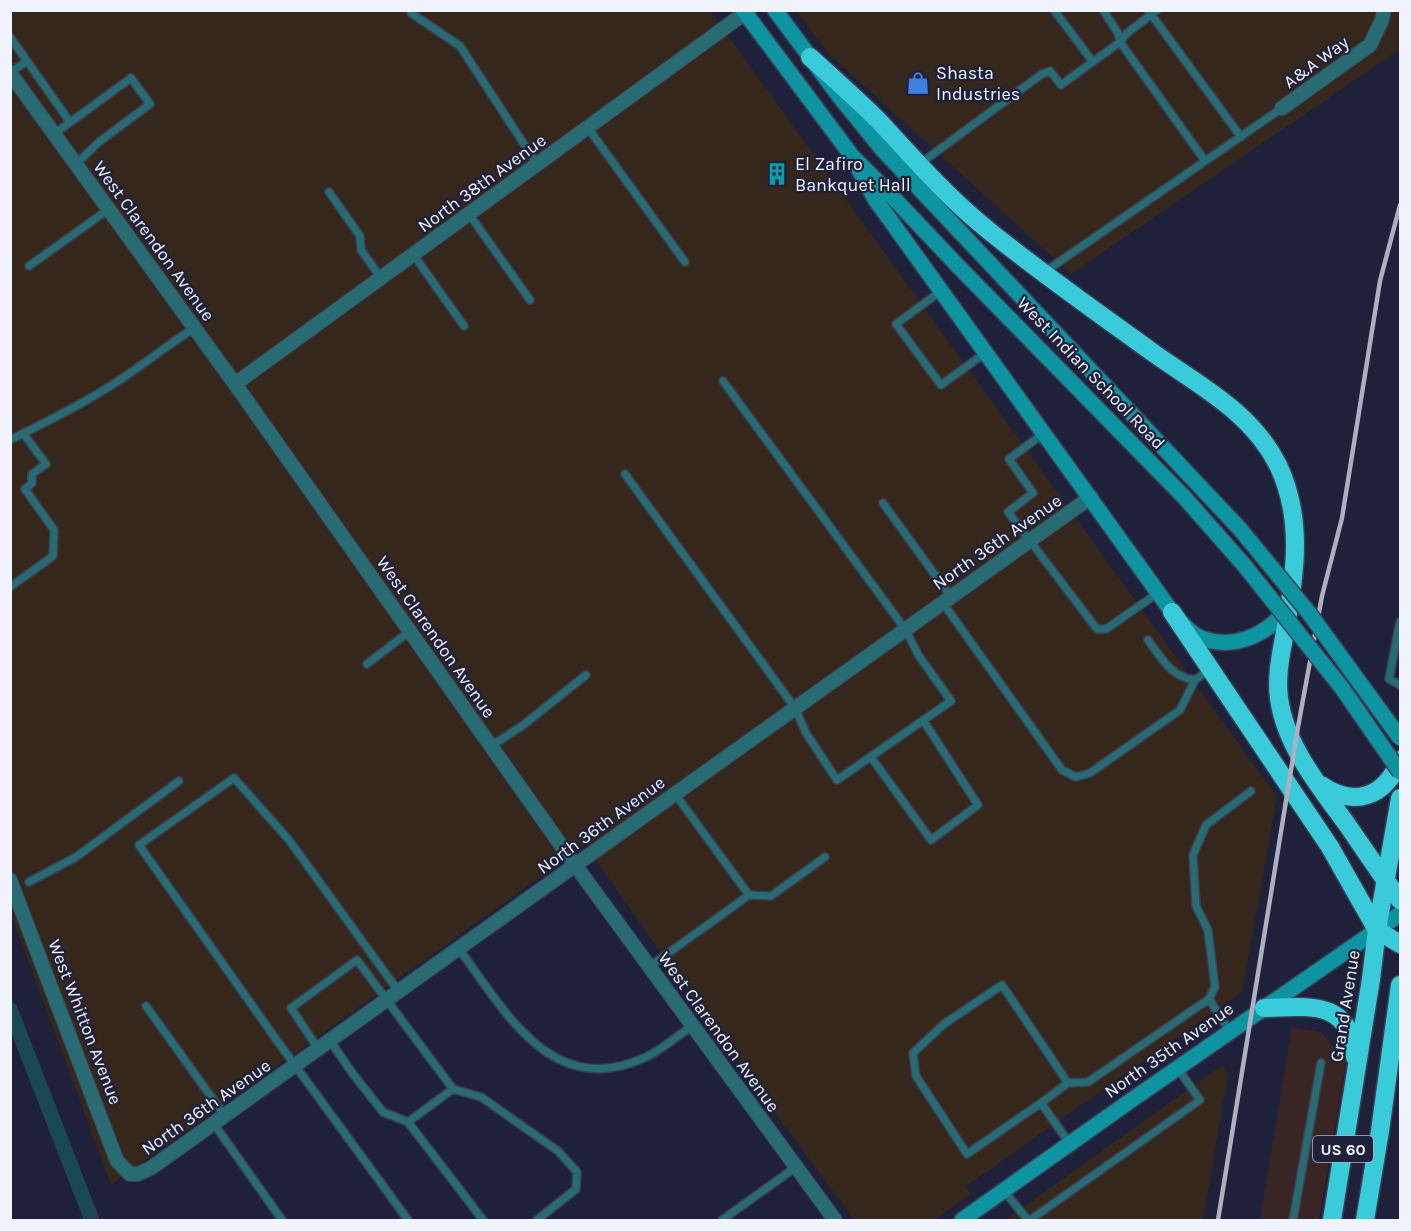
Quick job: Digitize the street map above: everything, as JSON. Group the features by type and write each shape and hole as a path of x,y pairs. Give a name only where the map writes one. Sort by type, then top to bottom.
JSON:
{"highway":[{"path":"810,57 876,118 954,201 987,230 1232,408 1258,433 1279,466 1292,505 1296,543 1278,674 1278,696 1286,728 1317,782 1401,900"},
{"path":"1172,612 1330,847 1377,930 1401,944"},
{"path":"1317,782 1339,795 1366,796 1387,783 1401,760"},
{"name":"Grand Avenue","path":"1332,1221 1377,930 1401,798"},
{"name":"US 60","path":"1365,1221 1401,985"},
{"path":"1264,1008 1311,1006 1329,1011 1338,1018 1352,1036 1355,1078"}],"main road":[{"name":"West Indian School Road","path":"775,10 838,96 882,149 1240,529 1309,613 1401,738"},
{"name":"West Indian School Road","path":"746,11 852,156 1184,496 1244,565 1342,688 1401,772"},
{"path":"852,156 875,199 1172,612 1196,636 1213,641 1233,641 1256,635 1276,622 1290,599"},
{"name":"North 35th Avenue","path":"962,1221 1177,1068 1401,914"}],"street":[{"name":"A&A Way","path":"1282,108 1371,45 1384,10"},
{"name":"North 38th Avenue","path":"235,384 746,11"},
{"name":"West Clarendon Avenue","path":"10,73 235,384 575,865 835,1221"},
{"name":"North 36th Avenue","path":"130,1174 138,1174 152,1168 297,1066 1091,497"},
{"name":"West Whitton Avenue","path":"10,880 117,1161 130,1174"}],"lane":[{"path":"1054,10 1093,62"},
{"path":"1102,10 1119,33 1120,42 1206,161"},
{"path":"919,165 1042,74 1050,71 1061,85 1120,42 1152,12 1240,137"},
{"path":"411,14 460,46 537,164"},
{"path":"10,37 70,122"},
{"path":"10,73 27,61"},
{"path":"54,134 131,78 150,104 99,142 76,164"},
{"path":"1044,273 1282,108"},
{"path":"588,128 686,262"},
{"path":"329,192 360,236 361,250 381,278"},
{"path":"29,266 109,209"},
{"path":"469,214 530,300"},
{"path":"413,254 464,326"},
{"path":"941,291 896,324 941,385 986,353"},
{"path":"10,440 57,416 136,369 194,328"},
{"path":"625,474 795,708 806,733 837,780 951,701 919,656 905,629 723,381"},
{"path":"1044,433 1009,459 1033,493 1008,512 1097,629 1106,629 1158,592"},
{"path":"10,587 53,556 54,530 25,489 32,483 32,474 46,464 23,434"},
{"path":"883,503 1062,770 1076,777 1090,773 1180,710 1195,680 1212,669"},
{"path":"1401,622 1389,679 1401,685"},
{"path":"367,664 410,631"},
{"path":"1148,640 1169,669 1183,678 1195,680"},
{"path":"491,746 522,726 586,675"},
{"path":"871,757 931,840 978,805 923,720"},
{"path":"399,992 289,840 234,778 138,845 408,1221"},
{"path":"29,882 76,857 179,781"},
{"path":"1068,1083 1002,985 944,1024 913,1053 916,1076 967,1154 1068,1083 1088,1082 1209,999 1215,987 1208,930 1196,906 1193,855 1206,825 1251,791"},
{"path":"675,794 748,895"},
{"path":"649,967 748,895 771,896 825,857"},
{"path":"459,949 518,1029 552,1056 583,1068 606,1068 627,1064 654,1053 692,1026"},
{"path":"483,1221 408,1122 383,1112 352,1074 291,1008 357,960 453,1089 481,1097 558,1151 577,1172 576,1190 537,1221"},
{"path":"1209,999 1230,1032"},
{"path":"146,1006 282,1221"},
{"path":"1293,1221 1321,1063"},
{"path":"1004,1191 1029,1221 1200,1100 1177,1068"},
{"path":"408,1122 453,1089"},
{"path":"1041,1103 1070,1144"},
{"path":"722,1221 796,1167"}],"shaded area":[{"path":"11,11 710,11 1277,797 1242,992 966,1186 971,1194 934,1220 854,1220 756,1087 585,845 111,1185 11,914"},
{"path":"796,11 1400,11 1400,49 1071,274 829,54"},
{"path":"1292,1027 1321,1032 1346,1061 1319,1220 1260,1220"},
{"path":"1223,1065 1228,1075 1203,1220 1005,1220"}],"waterway":[{"path":"10,1009 92,1220"}],"railway":[{"path":"1218,1220 1298,727 1322,596 1342,518 1380,281 1400,205"}],"place":[{"name":"Shasta Industries","path":"918,83"},
{"name":"El Zafiro Bankquet Hall","path":"777,174"}]}
